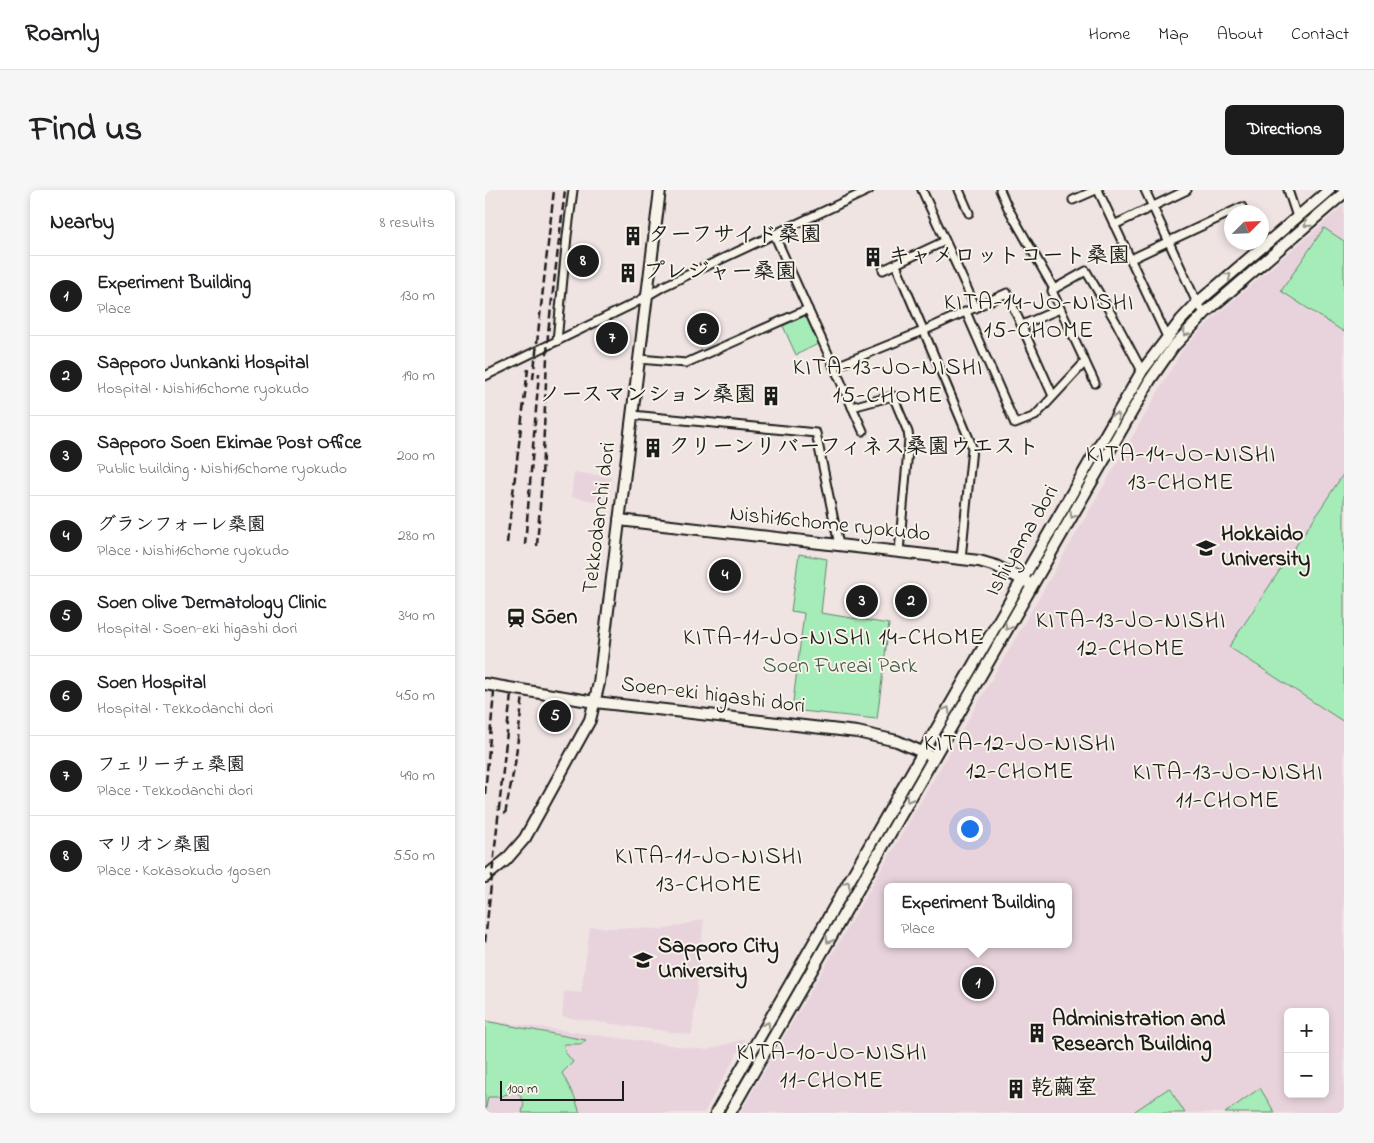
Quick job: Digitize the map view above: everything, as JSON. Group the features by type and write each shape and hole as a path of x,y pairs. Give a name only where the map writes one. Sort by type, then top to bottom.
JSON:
{"main road":[{"name":"Tekkodanchi dori","path":"485,877 506,860 525,838 590,720 595,702 599,683 660,190"},
{"name":"Ishiyama dori","path":"716,1113 1142,371 1197,303 1329,190"},
{"name":"Ishiyama dori","path":"730,1113 1150,380 1173,347 1205,313 1344,193"},
{"name":"Nishi16chome ryokudo","path":"619,520 979,561 996,566 1032,585"},
{"name":"Soen-eki higashi dori","path":"485,684 595,702 857,732 897,741 933,757"}],"street":[{"path":"557,341 573,190"},
{"path":"485,376 664,286 869,190"},
{"path":"922,190 976,308"},
{"path":"959,190 969,213"},
{"path":"1000,190 1054,289 1052,291 1095,383"},
{"path":"1073,200 1097,190 1167,338"},
{"path":"1145,190 1197,303 1205,313"},
{"path":"1114,225 1187,190"},
{"path":"1288,190 1297,217"},
{"path":"1131,260 1224,216"},
{"path":"775,234 863,431"},
{"path":"883,270 945,241"},
{"path":"896,265 970,441 971,448 961,559"},
{"path":"1054,289 1086,270 1142,371"},
{"path":"834,367 923,331 1007,293 1053,396"},
{"path":"639,359 686,363 808,309"},
{"path":"1022,325 1060,309"},
{"path":"966,312 1015,424 1035,416 1085,362"},
{"path":"852,407 893,396 908,432 909,439 899,552"},
{"path":"632,415 816,433 839,545"}],"shaded area":[{"name":"Hokkaido University","path":"1344,205 1344,1113 740,1113 1183,349 1214,317"},
{"path":"574,472 611,477 607,503 571,497"},
{"name":"Sapporo City University","path":"704,919 692,1035 562,1017 564,991 581,993 590,927 666,929"},
{"path":"485,1020 707,1050 746,1038 704,1113 485,1113"}],"green space":[{"path":"1324,228 1344,241 1344,332 1281,291"},
{"path":"805,316 820,343 796,355 783,326"},
{"path":"1344,473 1344,722 1229,647"},
{"name":"Soen Fureai Park","path":"799,554 827,559 821,613 889,624 877,719 792,710 804,613 791,611"},
{"path":"485,1021 586,1040 581,1044 564,1044 565,1052 573,1062 562,1073 575,1098 580,1113 522,1113 524,1103 517,1091 498,1097 488,1097 485,1113"},
{"path":"1169,1088 1185,1113 1136,1113 1135,1111"},
{"path":"1260,1088 1275,1113 1225,1113"}],"railway":[{"path":"533,379 554,190"},
{"path":"537,546 548,333 565,190"},
{"path":"507,543 528,369"},
{"path":"525,545 539,373"},
{"path":"485,794 494,692"},
{"path":"485,942 511,694"},
{"path":"505,814 515,764 523,695"}],"place":[{"name":"ターフサイド桑園","path":"633,236"},
{"name":"キャメロットコート桑園","path":"873,257"},
{"name":"マリオン桑園","path":"583,261"},
{"name":"プレジャー桑園","path":"628,273"},
{"name":"Soen Hospital","path":"703,329"},
{"name":"フェリーチェ桑園","path":"612,338"},
{"name":"ノースマンション桑園","path":"771,396"},
{"name":"クリーンリバーフィネス桑園ウエスト","path":"653,448"},
{"name":"Hokkaido University","path":"1206,548"},
{"name":"グランフォーレ桑園","path":"725,575"},
{"name":"Sapporo Soen Ekimae Post Office","path":"862,601"},
{"name":"Sapporo Junkanki Hospital","path":"911,601"},
{"name":"Sōen","path":"516,618"},
{"name":"Soen Olive Dermatology Clinic","path":"555,716"},
{"name":"Sapporo City University","path":"643,960"},
{"name":"Experiment Building","path":"978,983"},
{"name":"Administration and Research Building","path":"1037,1033"},
{"name":"乾繭室","path":"1016,1089"}],"district":[{"name":"KITA-14-JO-NISHI 15-CHOME","path":"1039,317"},
{"name":"KITA-13-JO-NISHI 15-CHOME","path":"888,382"},
{"name":"KITA-14-JO-NISHI 13-CHOME","path":"1181,469"},
{"name":"KITA-13-JO-NISHI 12-CHOME","path":"1131,635"},
{"name":"KITA-11-JO-NISHI 14-CHOME","path":"834,638"},
{"name":"KITA-12-JO-NISHI 12-CHOME","path":"1020,758"},
{"name":"KITA-13-JO-NISHI 11-CHOME","path":"1228,787"},
{"name":"KITA-11-JO-NISHI 13-CHOME","path":"709,871"},
{"name":"KITA-10-JO-NISHI 11-CHOME","path":"832,1067"}]}
